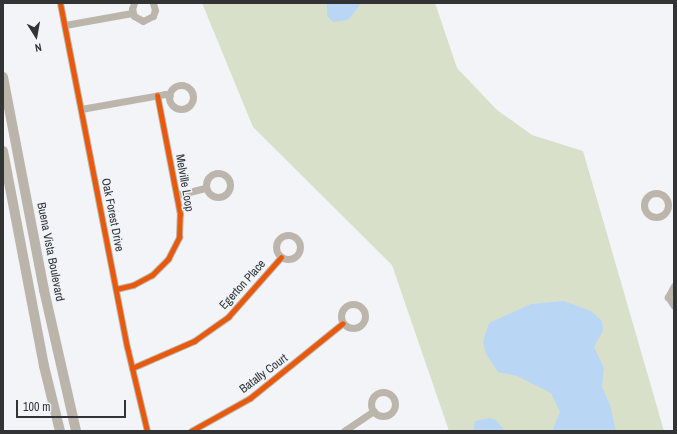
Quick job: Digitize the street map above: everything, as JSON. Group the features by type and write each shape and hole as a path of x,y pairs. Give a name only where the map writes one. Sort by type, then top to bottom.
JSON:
{"main road":[{"name":"Buena Vista Boulevard","path":"3,77 44,290 76,431"},
{"path":"3,152 44,366 60,431"}],"street":[{"name":"Oak Forest Drive","path":"60,3 132,368 147,431"},
{"path":"132,13 134,3"},
{"path":"132,13 140,20 150,19 155,10 153,3"},
{"path":"65,25 132,13"},
{"path":"81,109 157,95 170,96"},
{"name":"Melville Loop","path":"116,289 133,285 152,276 168,259 180,237 180,214 177,195 157,95"},
{"path":"177,195 206,188"},
{"name":"Egerton Place","path":"132,368 194,341 228,317 281,256"},
{"path":"674,286 668,297 674,306"},
{"name":"Batally Court","path":"191,431 250,398 343,323"},
{"path":"344,431 374,411"}],"green space":[{"path":"202,3 435,3 457,68 497,110 532,135 583,151 664,431 449,431 392,265 253,127"}],"water":[{"path":"327,3 359,3 360,5 348,20 333,22 327,16"},
{"path":"564,301 591,311 602,321 603,331 594,347 604,368 602,387 610,405 616,431 552,431 560,412 551,393 517,376 498,372 486,354 483,342 489,323 531,304"},
{"path":"490,418 496,420 505,431 473,431 475,421"}],"cycle path":[{"path":"60,3 127,347 147,431"},
{"path":"116,289 133,285 152,275 168,259 179,237 180,214 157,95"},
{"path":"132,368 194,341 228,317 281,257"},
{"path":"191,431 250,398 343,323"}]}
